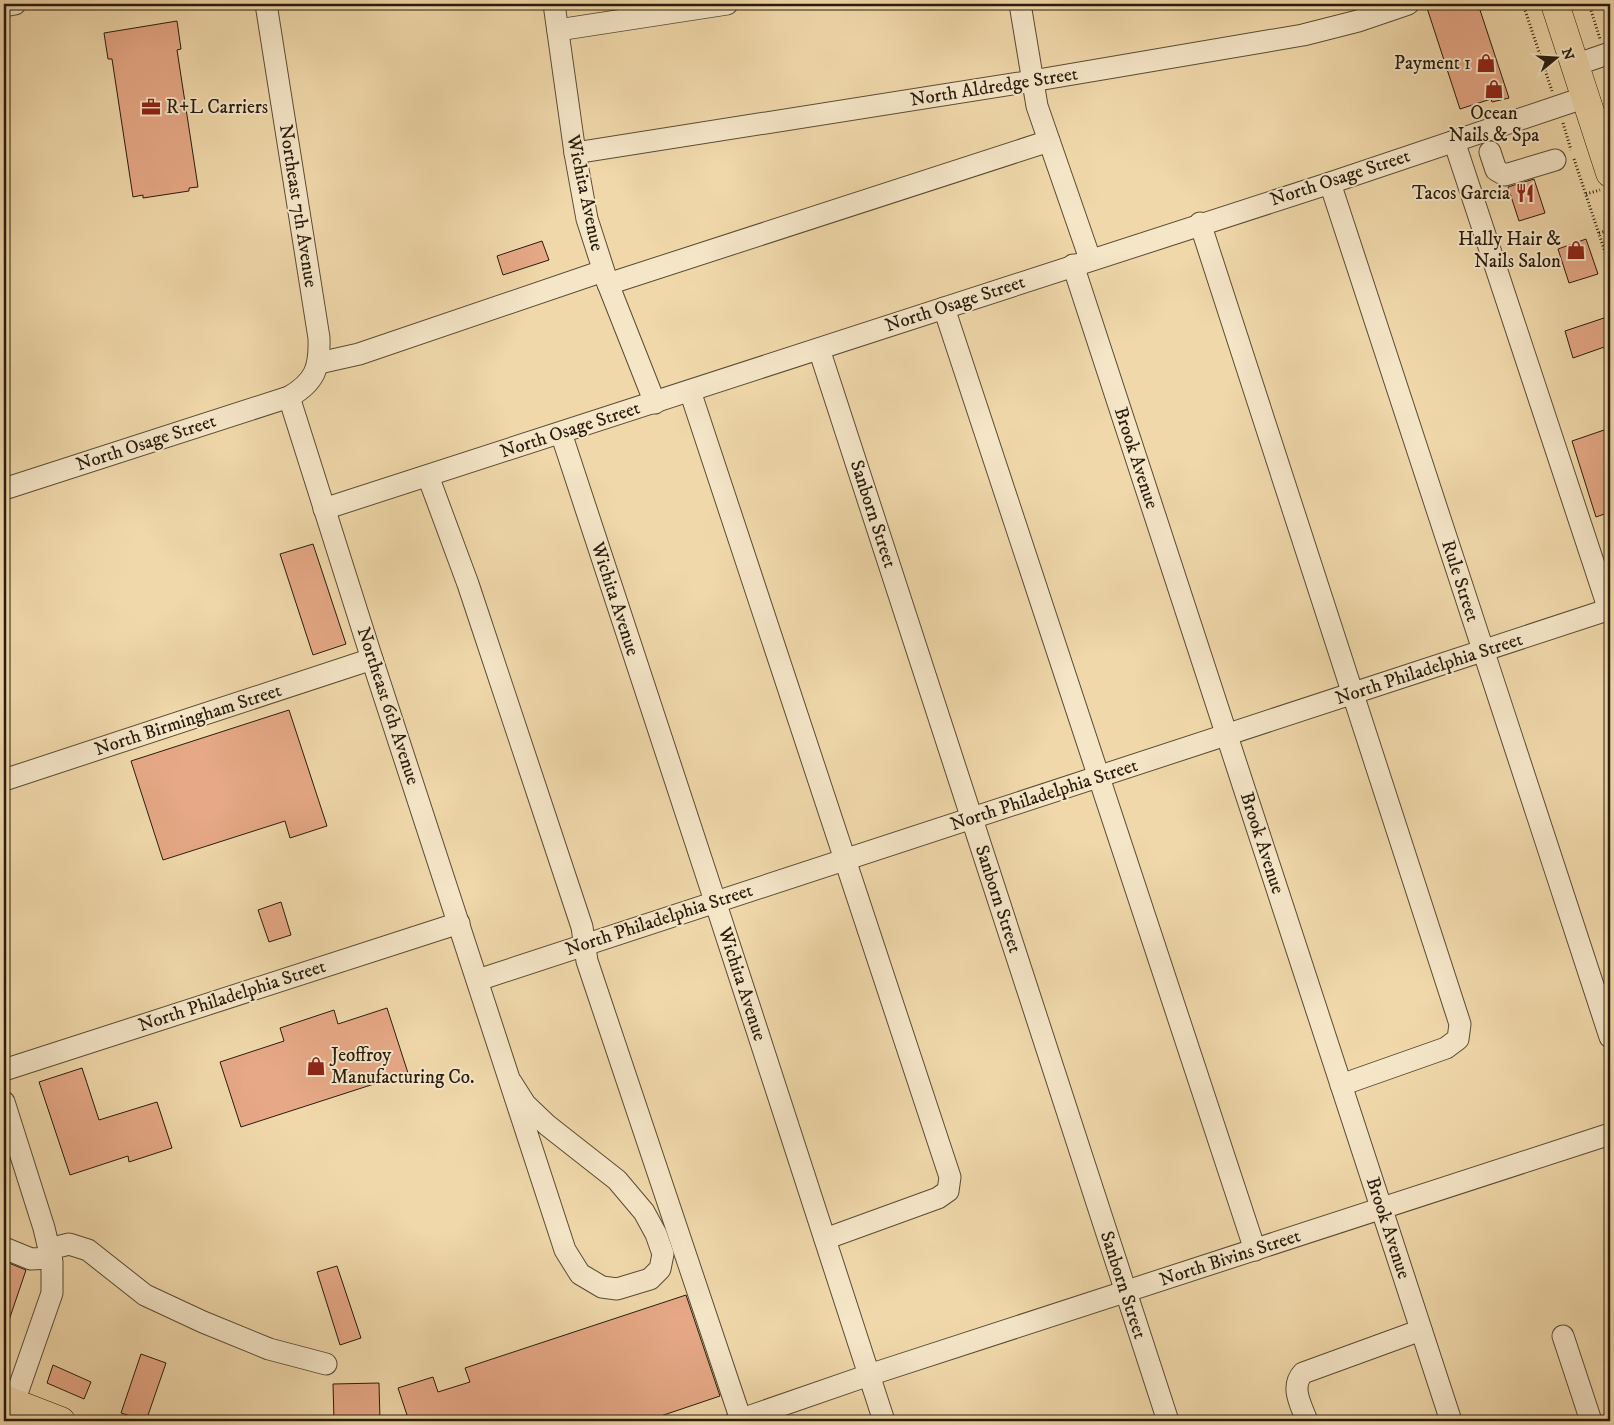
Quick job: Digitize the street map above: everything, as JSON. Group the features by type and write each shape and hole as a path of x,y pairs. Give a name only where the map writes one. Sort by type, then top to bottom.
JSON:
{"main road":[{"path":"1555,4 1610,173"},
{"path":"9,1400 61,1421"}],"street":[{"path":"4,6 15,4"},
{"name":"Northeast 7th Avenue","path":"266,4 319,338 319,363"},
{"name":"Wichita Avenue","path":"554,4 575,153 587,218 605,277 655,402"},
{"path":"558,30 727,4"},
{"name":"Brook Avenue","path":"1020,4 1037,106 1049,142 1081,262 1227,735 1451,1421"},
{"name":"North Aldredge Street","path":"575,153 1032,81 1304,35 1358,21 1408,4"},
{"path":"1575,65 1610,53"},
{"name":"North Osage Street","path":"324,509 820,349 1586,97"},
{"path":"1454,141 1610,611"},
{"path":"289,397 301,390 310,381 319,363 359,354 1049,142"},
{"path":"1490,152 1496,170 1505,175 1555,160"},
{"name":"Rule Street","path":"1330,182 1482,651 1610,1036"},
{"path":"1200,223 1460,1024 1458,1039 1446,1048 1341,1085"},
{"path":"944,308 1254,1250"},
{"name":"Sanborn Street","path":"820,349 1168,1421"},
{"path":"690,391 950,1176 948,1190 938,1198 825,1239"},
{"name":"North Osage Street","path":"4,489 289,397"},
{"name":"Northeast 6th Avenue","path":"289,397 372,659 511,1082"},
{"name":"Wichita Avenue","path":"561,433 884,1421"},
{"path":"428,476 477,612 582,927 587,961 738,1421"},
{"name":"North Philadelphia Street","path":"478,980 715,901 1610,611"},
{"name":"North Birmingham Street","path":"4,780 372,659"},
{"name":"North Philadelphia Street","path":"4,1070 459,923"},
{"path":"511,1082 525,1104 547,1125 617,1180 644,1212 656,1234 662,1254 660,1270 650,1279 617,1289 602,1287 580,1274 565,1250 511,1082"},
{"path":"4,1102 44,1228 50,1254 52,1293 9,1400"},
{"name":"North Bivins Street","path":"738,1421 869,1375 1610,1134"},
{"path":"4,1248 31,1258 50,1254 69,1244 88,1250 145,1295 203,1322 270,1349 326,1364"},
{"path":"1307,1421 1296,1387 1298,1379 1303,1374 1421,1330"},
{"path":"1563,1336 1591,1421"}],"path":[{"path":"1523,4 1552,92"},
{"path":"1562,122 1610,267"},
{"path":"1599,233 1610,230"}],"building":[{"path":"1439,4 1478,4 1509,98 1492,102 1491,99 1460,109 1427,8"},
{"path":"177,21 181,49 177,50 198,187 189,188 189,191 143,198 143,195 133,197 112,59 108,59 104,33"},
{"path":"1534,179 1545,213 1519,221 1508,187"},
{"path":"1586,239 1598,274 1569,283 1558,249"},
{"path":"542,241 549,260 503,275 497,256"},
{"path":"1604,318 1610,336 1610,345 1573,358 1565,331"},
{"path":"1610,428 1610,512 1596,517 1572,441"},
{"path":"313,544 346,644 313,655 280,554"},
{"path":"289,710 327,826 290,838 285,821 163,860 131,761"},
{"path":"281,902 291,935 269,942 258,910"},
{"path":"387,1008 408,1073 241,1127 220,1062 284,1041 280,1028 334,1010 338,1024"},
{"path":"82,1068 99,1120 157,1102 172,1148 129,1162 128,1156 70,1175 39,1082"},
{"path":"4,1261 26,1270 6,1329 4,1329"},
{"path":"337,1266 361,1338 340,1345 317,1272"},
{"path":"686,1295 720,1396 646,1421 409,1421 398,1388 433,1377 438,1392 470,1382 465,1368"},
{"path":"141,1354 166,1363 146,1421 121,1413"},
{"path":"53,1365 91,1382 84,1399 47,1383"},
{"path":"379,1383 380,1421 334,1421 333,1384"}],"place":[{"name":"Payment 1","path":"1486,63"},
{"name":"Ocean Nails & Spa","path":"1494,89"},
{"name":"R+L Carriers","path":"151,107"},
{"name":"Tacos Garcia","path":"1525,193"},
{"name":"Hally Hair & Nails Salon","path":"1576,250"},
{"name":"Jeoffroy Manufacturing Co.","path":"316,1066"}]}
